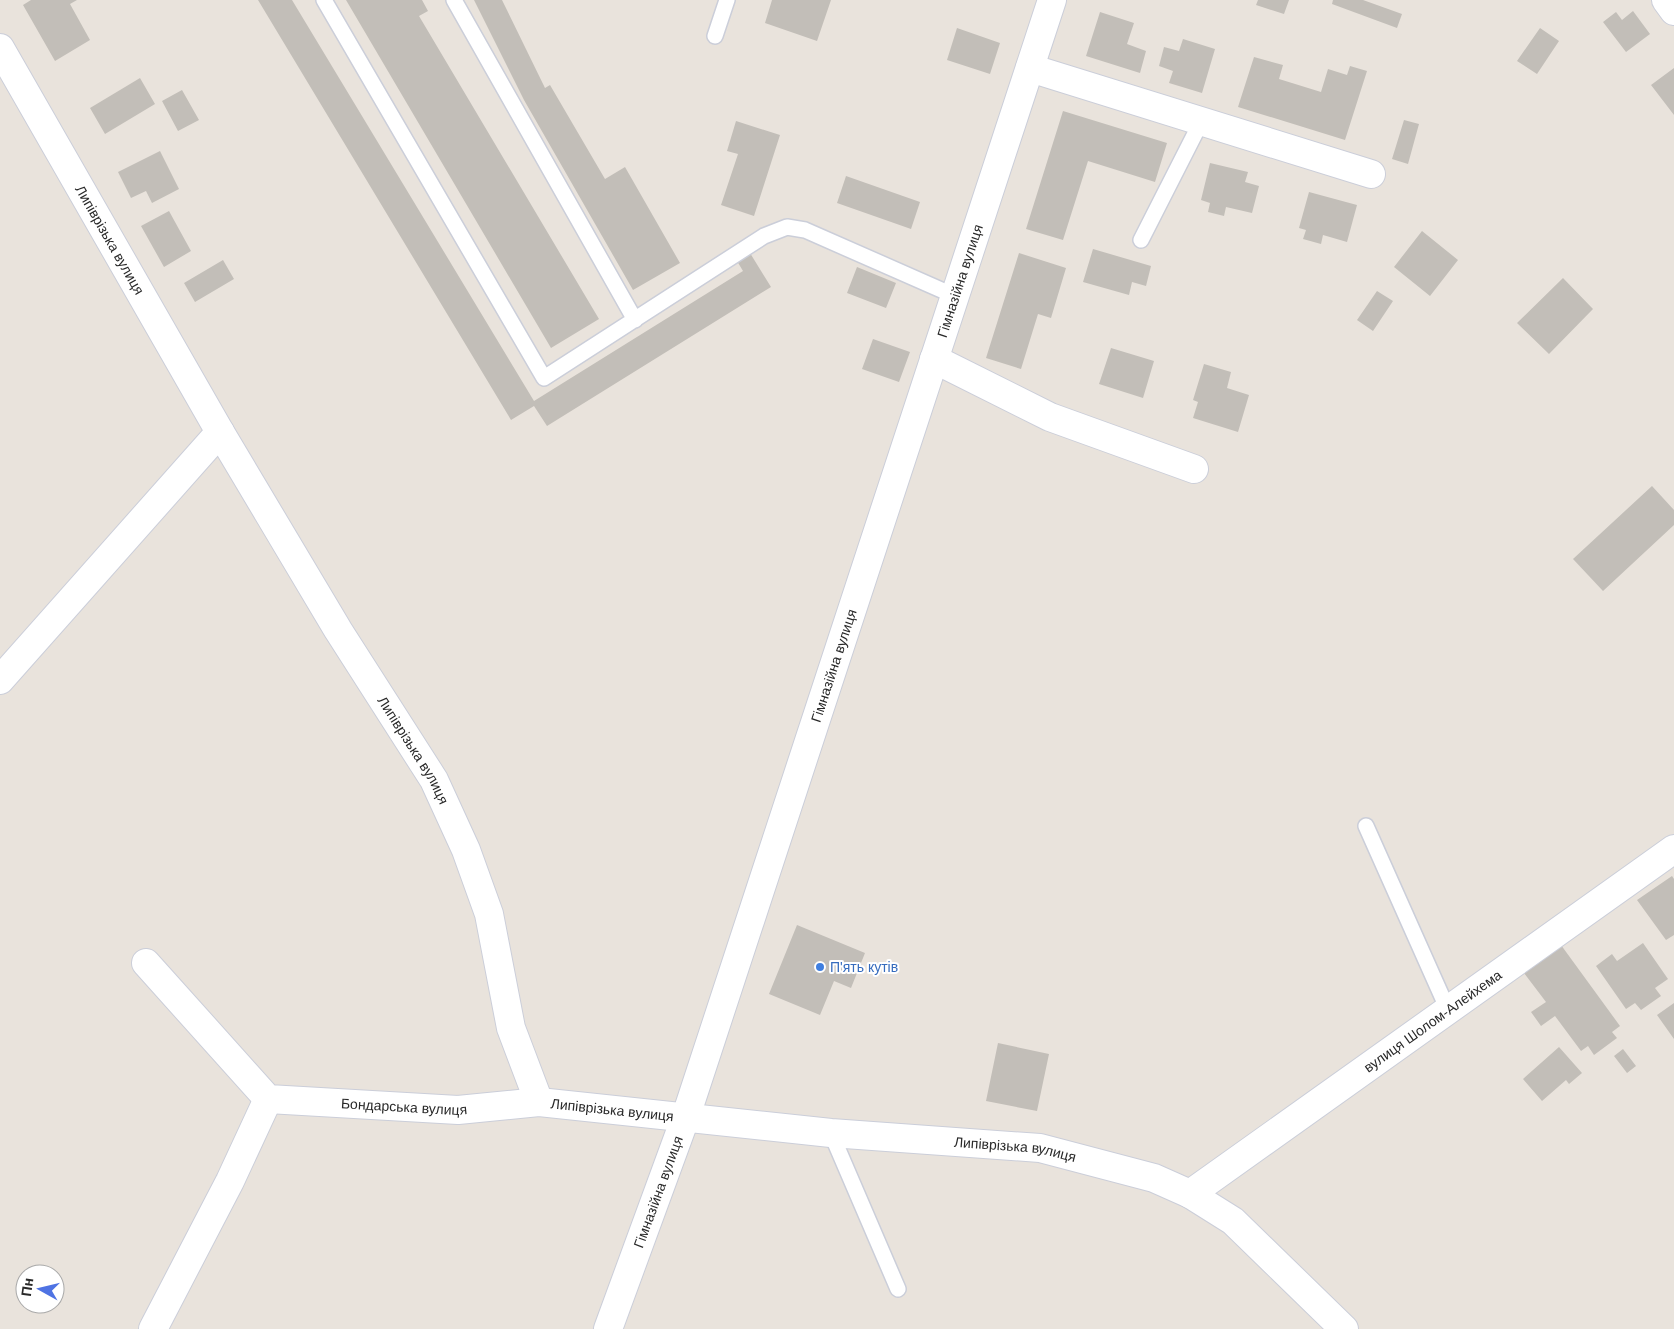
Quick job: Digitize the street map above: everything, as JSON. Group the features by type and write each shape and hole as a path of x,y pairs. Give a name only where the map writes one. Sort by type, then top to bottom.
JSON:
{"street":[{"name":"Гімназійна вулиця","path":"608,1329 686,1116 1052,0"},
{"path":"1666,0 1674,11"},
{"name":"Липіврізька вулиця","path":"0,48 220,432 338,630 434,780 466,850 489,914 510,1028 539,1102 686,1116 831,1133 1040,1148 1154,1178 1190,1194 1233,1221 1344,1329"},
{"path":"1030,68 1371,174"},
{"path":"934,359 1050,416 1194,469"},
{"path":"0,680 220,432"},
{"name":"вулиця Шолом-Алейхема","path":"1190,1194 1674,849"},
{"path":"146,963 268,1099 230,1181 153,1329"},
{"name":"Бондарська вулиця","path":"268,1099 458,1110 539,1102"}],"lane":[{"path":"324,0 544,378 764,236 787,227 805,230 955,296"},
{"path":"454,0 635,320"},
{"path":"715,36 727,0"},
{"path":"1141,240 1201,122"},
{"path":"1366,826 1448,1010"},
{"path":"831,1133 898,1289"}],"building":[{"path":"31,0 77,0 70,4 90,40 55,61 23,5"},
{"path":"258,0 292,0 534,401 743,271 737,261 750,253 771,287 547,426 534,406 511,420"},
{"path":"346,0 422,0 428,11 419,16 599,319 551,348"},
{"path":"474,0 502,0 545,88 550,85 605,179 625,167 680,263 633,290 524,100"},
{"path":"772,0 831,0 817,41 765,23"},
{"path":"1258,0 1289,0 1284,14 1256,5"},
{"path":"1333,0 1363,0 1402,14 1397,28 1332,4"},
{"path":"1633,11 1650,34 1626,52 1603,22 1616,12 1622,20"},
{"path":"1100,12 1134,23 1127,44 1146,51 1140,73 1086,56"},
{"path":"957,28 1000,43 990,74 947,60"},
{"path":"1540,28 1559,41 1537,74 1517,61"},
{"path":"1183,39 1215,49 1202,93 1169,83 1173,71 1159,66 1164,47 1179,51"},
{"path":"1254,57 1283,65 1279,79 1321,92 1328,69 1347,75 1350,66 1367,71 1345,140 1238,107"},
{"path":"1674,68 1674,115 1651,85"},
{"path":"140,78 155,104 105,134 90,108"},
{"path":"182,90 199,120 178,131 162,101"},
{"path":"1063,111 1167,143 1155,182 1088,161 1063,240 1026,229"},
{"path":"1404,120 1419,124 1408,164 1392,159"},
{"path":"736,121 780,135 754,216 721,205 738,154 727,151"},
{"path":"160,151 179,189 152,203 146,191 131,198 118,172"},
{"path":"1210,163 1248,172 1245,182 1259,186 1252,213 1226,207 1224,216 1208,212 1210,203 1201,200"},
{"path":"846,176 920,202 911,229 837,203"},
{"path":"1309,192 1357,205 1347,242 1323,235 1321,244 1303,239 1306,230 1299,228"},
{"path":"169,211 191,251 164,267 141,226"},
{"path":"1422,231 1458,260 1430,296 1394,267"},
{"path":"1093,249 1151,266 1146,286 1132,282 1129,295 1083,282"},
{"path":"1019,253 1066,268 1051,318 1038,314 1021,369 986,358"},
{"path":"223,260 234,279 195,302 184,283"},
{"path":"857,267 896,283 886,308 847,293"},
{"path":"1563,278 1593,309 1549,354 1517,323"},
{"path":"1377,291 1393,301 1373,331 1357,320"},
{"path":"873,339 910,352 899,382 862,369"},
{"path":"1111,348 1154,361 1143,398 1099,384"},
{"path":"1204,364 1231,372 1227,388 1249,395 1238,432 1193,418 1198,402 1193,400"},
{"path":"1652,486 1674,510 1674,525 1603,591 1573,559"},
{"path":"1672,876 1674,879 1674,935 1666,940 1637,900"},
{"name":"П'ять кутів","path":"797,925 865,953 851,988 834,981 820,1015 769,994"},
{"path":"1643,943 1668,979 1655,988 1661,996 1641,1010 1635,1003 1626,1009 1596,966 1612,954 1617,961"},
{"path":"1561,945 1620,1026 1612,1032 1617,1038 1594,1055 1588,1046 1581,1051 1555,1016 1541,1026 1531,1012 1546,1002 1524,973"},
{"path":"1674,1003 1674,1039 1657,1015"},
{"path":"998,1043 1049,1054 1037,1111 986,1101"},
{"path":"1559,1047 1582,1073 1569,1084 1566,1080 1542,1101 1523,1079"},
{"path":"1623,1049 1636,1066 1627,1073 1614,1056"}],"place":[{"name":"П'ять кутів","path":"820,967"}]}
